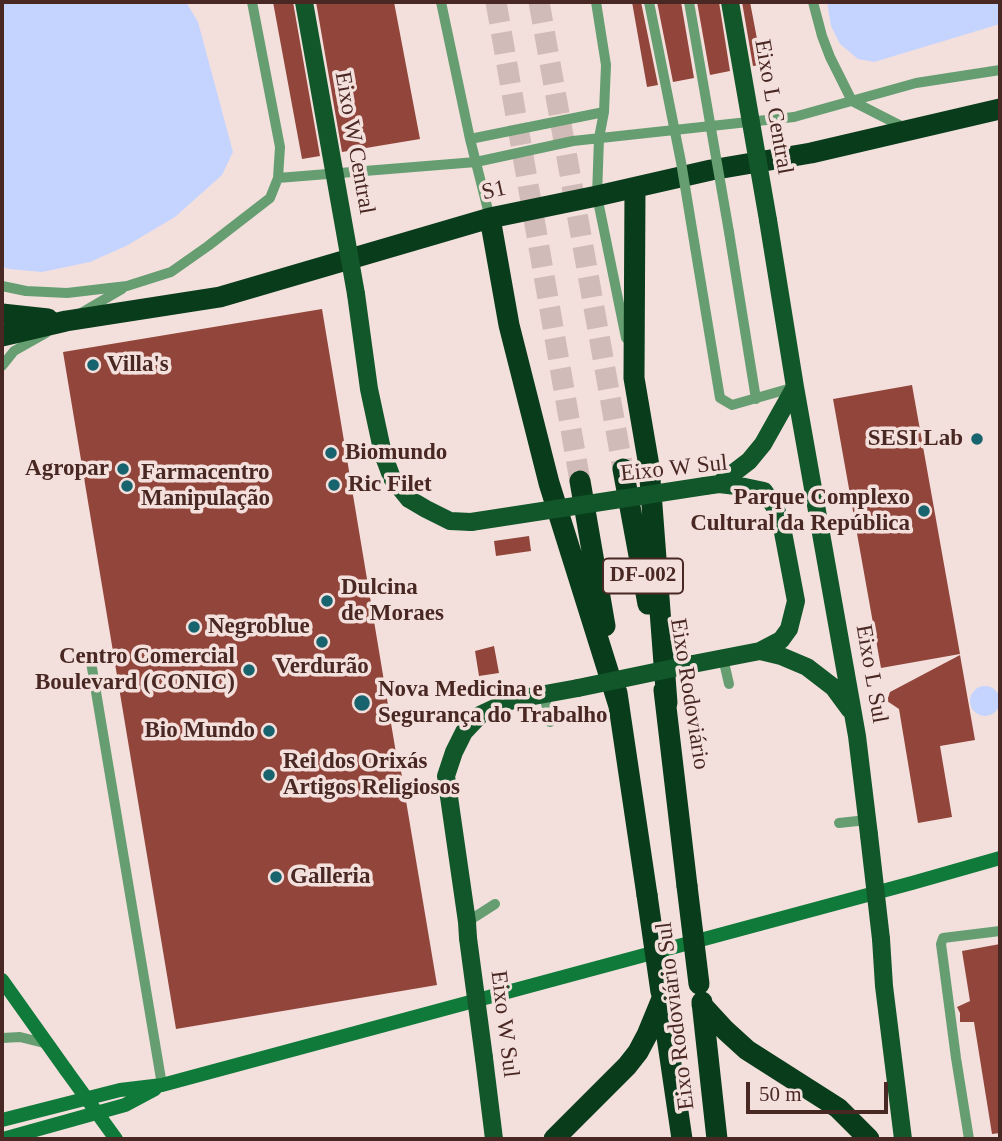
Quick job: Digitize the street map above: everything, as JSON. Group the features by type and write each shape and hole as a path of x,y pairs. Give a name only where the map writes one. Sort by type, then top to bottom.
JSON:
{"highway":[{"name":"S1","path":"2,336 66,321 220,297 490,218 711,170 811,153 1000,109"},
{"path":"635,188 634,378 649,466 667,703"},
{"path":"490,218 509,325 546,470 619,705"},
{"path":"2,314 66,321"},
{"name":"Eixo Rodoviário","path":"623,469 667,703 687,886"},
{"name":"DF-002","path":"580,481 619,705"},
{"name":"Eixo Rodoviário Sul","path":"619,705 682,1139"},
{"name":"Eixo Rodoviário Sul","path":"687,886 717,1139"},
{"path":"701,995 725,1030 747,1049 838,1108 869,1139"},
{"path":"554,1139 638,1052 661,997"}],"main road":[{"name":"Eixo W Central","path":"304,2 356,294"},
{"name":"Eixo L Central","path":"730,2 768,220"},
{"name":"Eixo L Sul","path":"768,220 858,736 903,1139"},
{"name":"Eixo W Sul","path":"356,294 369,389 383,454 392,478 409,499 450,521 471,522 712,485 764,491 776,509 782,527 796,601 789,629 781,640 760,650 512,701 481,715 464,732 446,776 494,1139"},
{"path":"712,485 749,461 763,444 795,387"},
{"path":"760,650 807,667 833,687 854,716"},
{"path":"2,1121 120,1090 162,1085 1000,858"},
{"path":"2,980 117,1139"},
{"path":"3,1139 125,1105 162,1085"}],"lane":[{"path":"2,286 26,291 67,293 127,286 171,272 270,198 278,178 280,147 252,2"},
{"path":"441,2 490,218"},
{"path":"596,2 606,65 597,196 634,378"},
{"path":"649,2 681,162 720,398 732,405 795,387"},
{"path":"688,2 756,399"},
{"path":"813,2 830,57 852,101 910,130"},
{"path":"278,178 476,162 573,141 794,117 916,83 1000,70"},
{"path":"470,139 604,112"},
{"path":"2,366 14,351 127,286"},
{"path":"723,658 729,684"},
{"path":"91,662 162,1085"},
{"path":"544,694 550,722"},
{"path":"839,823 868,827"},
{"path":"468,930 495,904"},
{"path":"969,1139 941,944 943,938 1000,931"},
{"path":"2,1038 20,1037 48,1044"}],"shaded area":[{"path":"2,2 186,2 198,22 233,152 222,175 175,217 126,246 90,262 42,272 2,267"},
{"path":"827,2 1000,2 1000,24 874,62 858,59 840,44 831,26"},
{"path":"985,686 996,690 1000,701 996,712 985,716 974,712 970,701 974,690"}],"building":[{"path":"273,2 293,2 320,156 302,159"},
{"path":"316,2 394,2 420,139 342,152"},
{"path":"632,2 641,2 658,85 647,87"},
{"path":"657,2 681,2 694,78 673,82"},
{"path":"697,2 719,2 730,71 710,75"},
{"path":"742,2 750,2 762,65 753,66"},
{"name":"Centro Comercial Boulevard (CONIC)","path":"322,309 437,985 176,1029 63,352"},
{"path":"912,385 960,654 881,668 833,399"},
{"path":"529,536 531,551 496,556 494,541"},
{"path":"494,646 499,673 479,676 475,651"},
{"path":"960,655 975,740 940,746 952,817 918,823 899,709 887,701 890,692"},
{"path":"1000,944 1000,1133 992,1134 974,1022 960,1022 957,1007 970,1001 962,951"}],"tunnel":[{"path":"496,2 580,481"},
{"path":"539,2 623,469"}],"place":[{"name":"Villa's","path":"93,365"},
{"name":"SESI Lab","path":"977,439"},
{"name":"Biomundo","path":"331,453"},
{"name":"Agropar","path":"123,469"},
{"name":"Ric Filet","path":"334,485"},
{"name":"Farmacentro Manipulação","path":"127,486"},
{"name":"Parque Complexo Cultural da República","path":"924,511"},
{"name":"Dulcina de Moraes","path":"327,601"},
{"name":"Negroblue","path":"194,627"},
{"name":"Verdurão","path":"322,642"},
{"name":"Centro Comercial Boulevard (CONIC)","path":"249,670"},
{"name":"Nova Medicina e Segurança do Trabalho","path":"362,703"},
{"name":"Bio Mundo","path":"269,731"},
{"name":"Rei dos Orixás Artigos Religiosos","path":"269,775"},
{"name":"Galleria","path":"276,877"}]}
